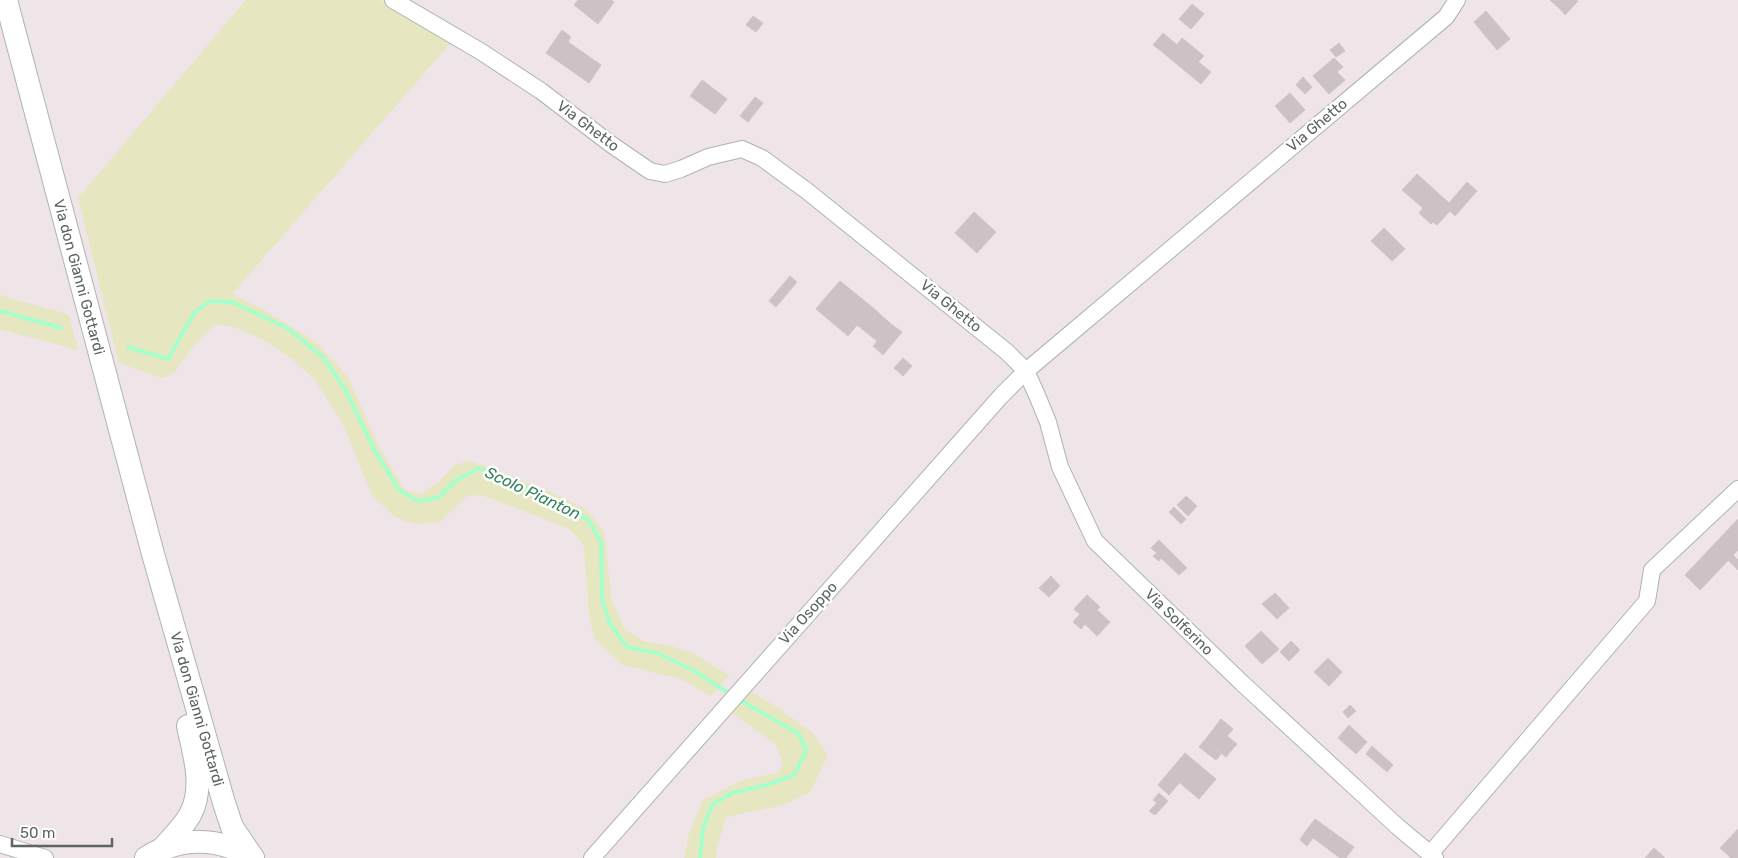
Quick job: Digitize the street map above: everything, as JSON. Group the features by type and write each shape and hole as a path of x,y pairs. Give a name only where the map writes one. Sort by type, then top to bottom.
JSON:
{"main road":[{"name":"Via don Gianni Gottardi","path":"6,0 153,554 232,827 253,858"},
{"name":"Via don Gianni Gottardi","path":"153,554 198,777 195,802 190,814 154,853"},
{"name":"Via don Gianni Gottardi","path":"154,853 185,842 209,842 232,847 253,858"}],"street":[{"name":"Via Ghetto","path":"393,0 541,91 612,145 650,170 665,174 708,157 742,149 762,158 807,191 1007,352 1026,371 1446,17 1456,0"},
{"name":"Via Osoppo","path":"592,858 995,403 1026,371"},
{"name":"Via Solferino","path":"1026,371 1048,422 1060,467 1095,541 1242,683 1398,827 1433,856"},
{"path":"1433,856 1647,601 1652,570 1738,489"},
{"path":"0,844 45,858"}],"green space":[{"path":"246,0 380,0 400,13 454,39 232,294 264,310 316,342 348,377 379,447 404,489 421,495 442,479 455,465 470,461 542,488 586,509 604,532 612,601 625,629 643,641 691,652 729,675 711,696 681,679 623,665 595,639 589,615 584,546 570,529 481,495 467,496 440,522 415,524 396,518 372,495 342,422 315,380 292,359 264,340 234,327 216,324 194,345 173,374 162,378 119,363 78,198"},
{"path":"0,295 69,315 78,350 0,329"},
{"path":"748,690 777,707 813,733 828,755 810,792 784,805 726,817 716,858 684,858 689,833 703,800 743,780 778,773 783,763 776,745 730,711"}],"building":[{"path":"578,0 611,0 614,2 598,24 574,5"},
{"path":"1550,0 1570,0 1561,10"},
{"path":"1570,0 1578,1 1565,15 1561,10"},
{"path":"1192,4 1204,14 1191,29 1179,19"},
{"path":"1486,11 1510,39 1497,50 1474,22"},
{"path":"753,16 763,23 756,32 746,25"},
{"path":"562,30 571,37 568,42 601,65 589,83 546,53"},
{"path":"1163,33 1170,39 1161,51 1153,45"},
{"path":"1182,38 1204,56 1198,62 1177,45"},
{"path":"1170,39 1211,72 1201,84 1161,51"},
{"path":"1339,43 1345,51 1336,57 1330,50"},
{"path":"1334,58 1343,67 1337,72 1345,80 1329,94 1313,76"},
{"path":"1303,77 1312,87 1305,94 1296,85"},
{"path":"702,80 727,99 715,114 690,96"},
{"path":"1290,93 1305,110 1290,123 1275,106"},
{"path":"755,97 763,103 748,122 740,116"},
{"path":"1417,174 1449,203 1467,182 1477,191 1455,216 1446,207 1431,224 1419,213 1423,208 1402,190"},
{"path":"1446,207 1450,211 1437,225 1433,222"},
{"path":"974,212 996,232 977,253 955,233"},
{"path":"1384,228 1405,249 1392,261 1371,241"},
{"path":"790,276 797,282 776,307 769,301"},
{"path":"840,281 872,307 857,325 825,298"},
{"path":"825,298 857,325 848,336 816,309"},
{"path":"872,307 891,324 877,341 857,325"},
{"path":"891,324 902,332 883,355 873,346"},
{"path":"903,358 912,366 903,376 894,368"},
{"path":"1186,496 1197,506 1188,516 1177,505"},
{"path":"1174,507 1186,519 1181,524 1169,512"},
{"path":"1738,519 1738,550 1700,590 1685,575"},
{"path":"1159,540 1187,568 1179,575 1161,558 1159,561 1153,556 1157,553 1151,548"},
{"path":"1733,555 1738,560 1738,570 1728,560"},
{"path":"1051,576 1060,586 1049,597 1039,588"},
{"path":"1275,593 1289,608 1277,619 1262,604"},
{"path":"1087,595 1100,607 1097,610 1110,622 1097,636 1085,624 1081,629 1073,622 1080,614 1074,609"},
{"path":"1261,631 1279,649 1262,664 1245,646"},
{"path":"1291,641 1300,650 1289,661 1280,652"},
{"path":"1328,658 1342,672 1329,686 1314,672"},
{"path":"1350,705 1356,711 1348,718 1343,712"},
{"path":"1221,719 1233,729 1227,736 1237,744 1226,757 1205,740"},
{"path":"1349,725 1367,742 1356,754 1338,738"},
{"path":"1205,740 1221,754 1216,760 1199,747"},
{"path":"1372,746 1393,765 1387,772 1366,754"},
{"path":"1185,753 1216,779 1199,799 1168,773"},
{"path":"1168,773 1180,782 1169,795 1158,785"},
{"path":"1159,793 1168,801 1155,815 1149,811 1157,803 1153,800"},
{"path":"1315,819 1333,832 1324,846 1305,832"},
{"path":"1738,829 1738,858 1731,858 1720,848"},
{"path":"1305,832 1313,838 1307,846 1300,840"},
{"path":"1333,832 1354,847 1346,858 1340,858 1324,846"},
{"path":"1654,848 1665,858 1645,858"}],"waterway":[{"name":"Scolo Pianton","path":"128,347 168,359 194,313 209,301 232,302 287,328 323,357 346,391 375,451 399,490 418,501 438,498 455,481 479,468 553,500 588,520 601,542 602,600 610,624 627,647 657,653 693,670 730,694"},
{"name":"Scolo Pianton","path":"0,311 61,328"},
{"name":"Scolo Pianton","path":"700,858 703,829 712,805 732,793 767,785 794,775 806,751 799,734 738,699"}]}
